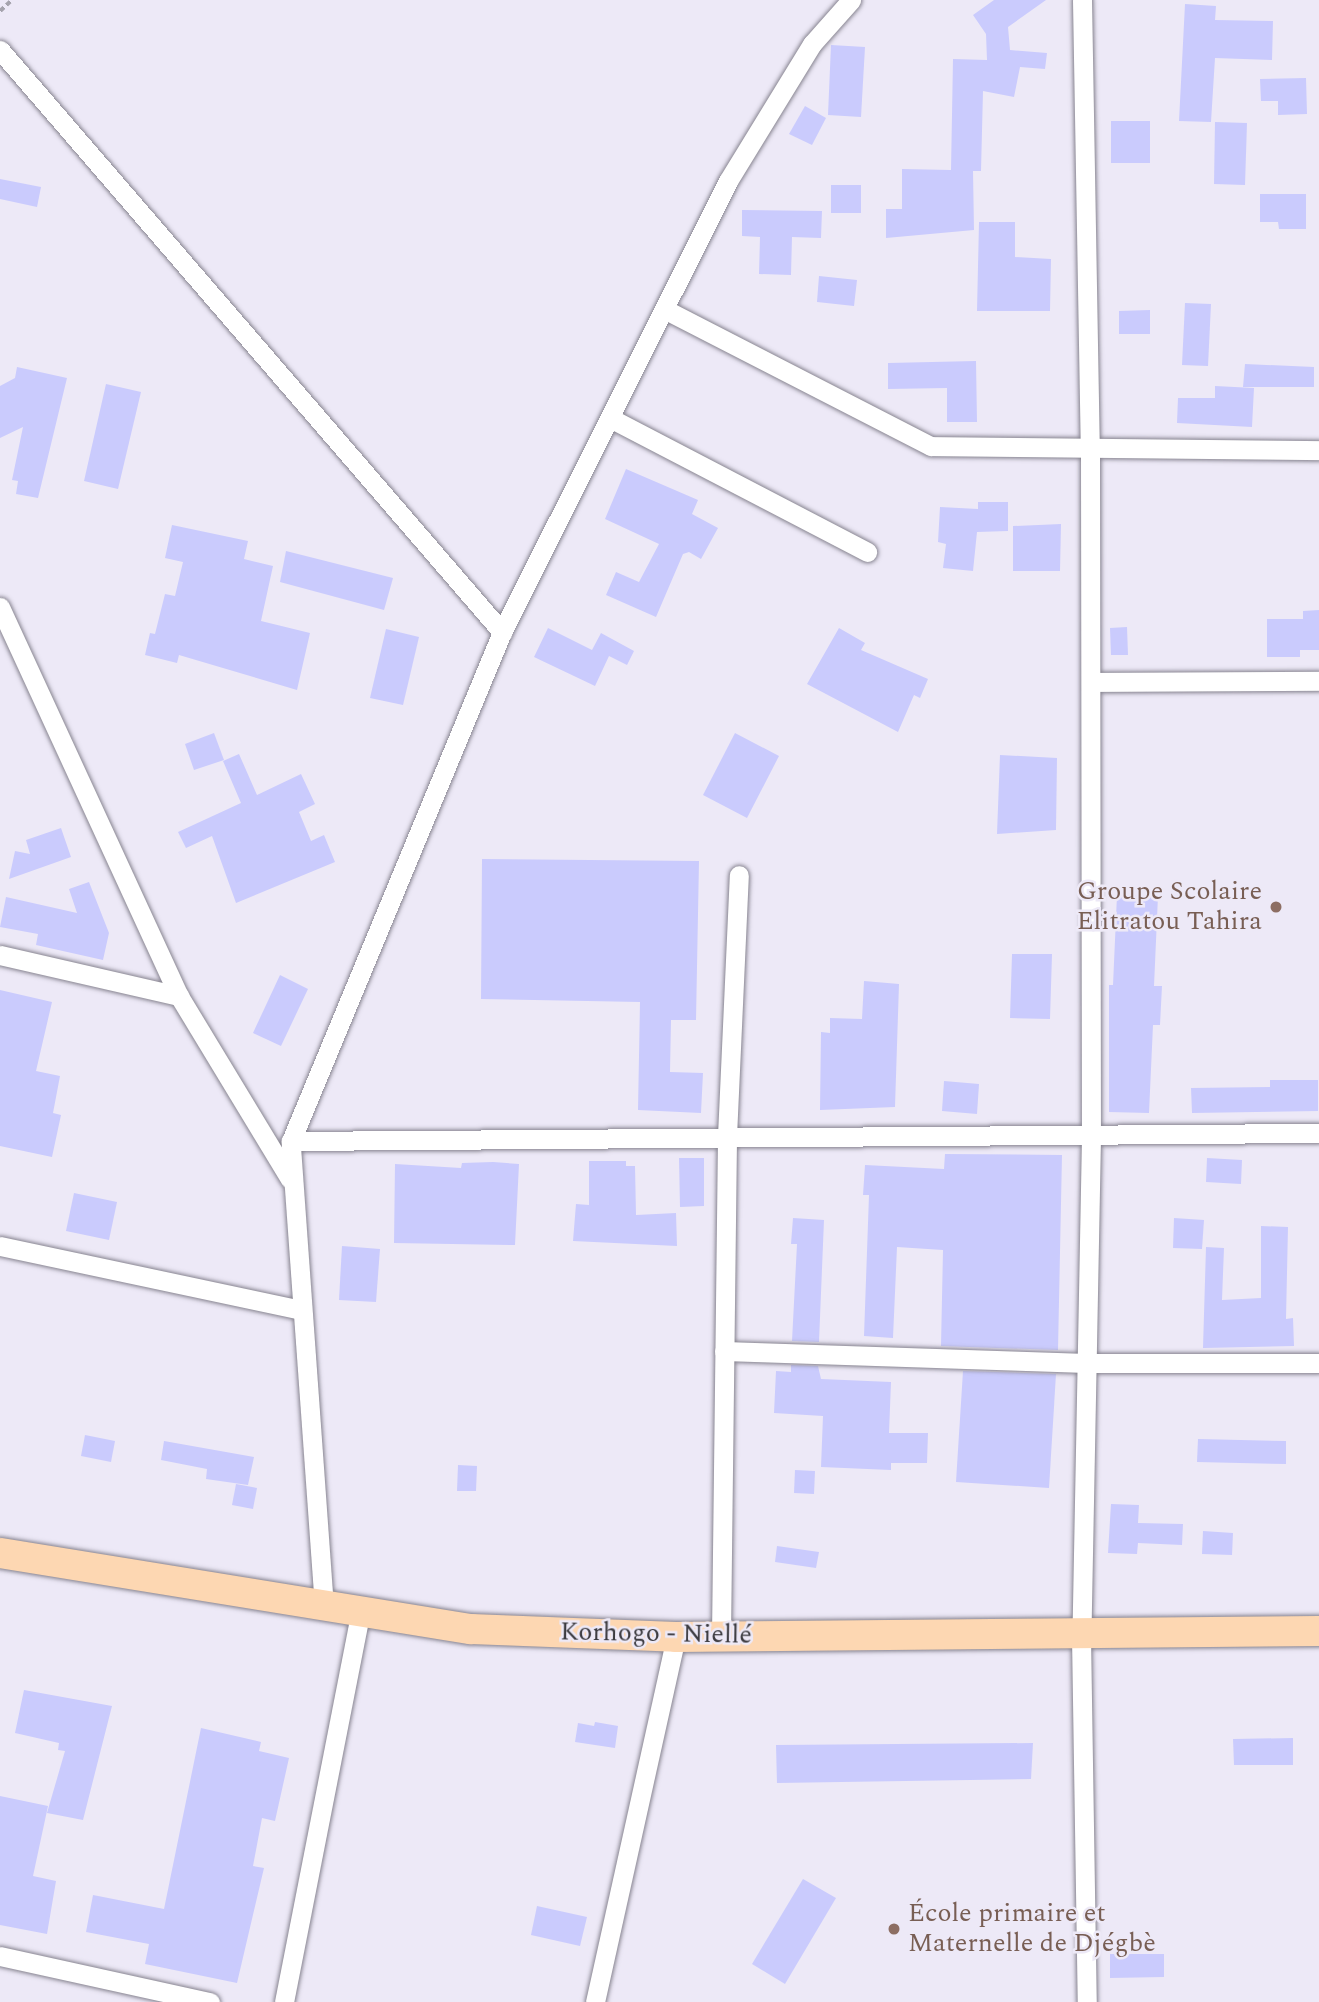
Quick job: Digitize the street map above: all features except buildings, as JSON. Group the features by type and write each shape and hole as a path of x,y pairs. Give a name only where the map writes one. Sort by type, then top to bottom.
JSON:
{"main road":[{"name":"Korhogo - Niellé","path":"0,1553 471,1629 676,1637 1081,1636 1319,1631"}],"street":[{"path":"324,1606 290,1179 291,1141 502,632 735,170 812,44 851,0"},
{"path":"1082,0 1091,681 1091,1137 1081,1636 1087,2002"},
{"path":"0,50 502,632"},
{"path":"664,309 931,446 1090,451 1319,450"},
{"path":"610,418 867,552"},
{"path":"0,607 9,639 179,996 290,1179"},
{"path":"1091,681 1319,681"},
{"path":"721,1636 727,1136 739,875"},
{"path":"0,955 179,996"},
{"path":"291,1141 727,1136 1091,1137 1319,1133"},
{"path":"0,1246 300,1310"},
{"path":"724,1351 1087,1363 1319,1363"},
{"path":"284,2002 361,1610"},
{"path":"596,2002 676,1637"},
{"path":"0,1956 210,2002"}],"path":[{"path":"0,11 12,0"}],"place":[{"name":"Groupe Scolaire Elitratou Tahira","path":"1276,907"},
{"name":"École primaire et Maternelle de Djégbè","path":"894,1929"}]}
